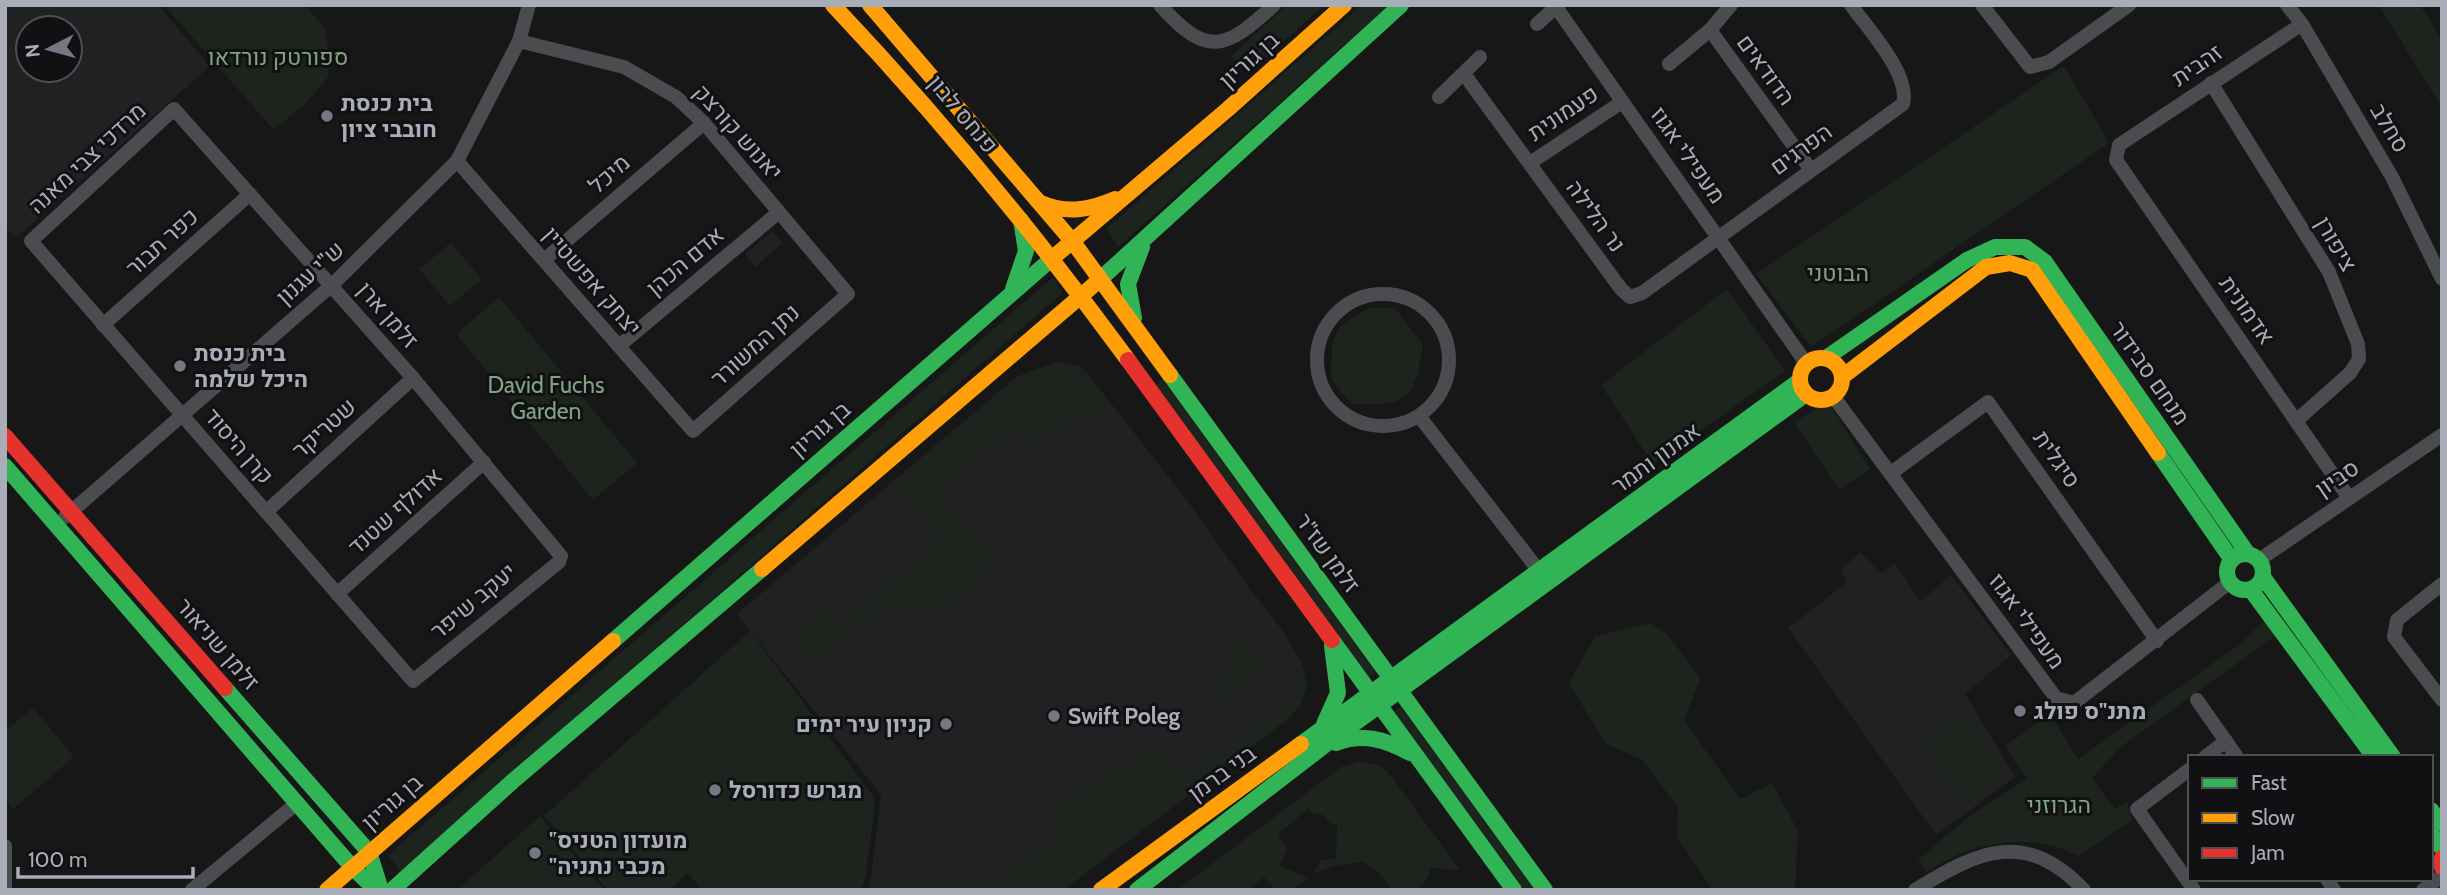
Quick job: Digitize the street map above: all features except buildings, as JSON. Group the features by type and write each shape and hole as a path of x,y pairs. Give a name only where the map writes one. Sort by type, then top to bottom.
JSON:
{"street":[{"name":"ש\"י עגנון","path":"56,525 332,285 457,161 520,41 529,5"},
{"name":"פנחס לבון","path":"833,5 894,69 1053,258"},
{"path":"1160,5 1182,30 1205,42 1234,38 1274,5"},
{"name":"בן גוריון","path":"329,887 1344,5"},
{"path":"392,890 513,781 1040,334 1401,5"},
{"name":"הדודאים","path":"1668,64 1710,30 1731,5"},
{"name":"הפרגים","path":"1719,239 1903,104 1906,94 1902,77 1851,5"},
{"path":"1982,5 2030,67 2049,62 2129,5"},
{"name":"סחלב","path":"2287,5 2302,24 2392,177 2442,279"},
{"path":"1537,23 1557,6"},
{"name":"מעפילי אגוז","path":"1557,6 1806,363"},
{"name":"פנחס לבון","path":"875,8 1073,242"},
{"name":"זהבית","path":"2119,145 2302,24"},
{"name":"הדודאים","path":"1710,30 1811,170"},
{"name":"יאנוש קורצק","path":"520,41 624,67 676,97 704,123 848,294"},
{"path":"1439,97 1480,57"},
{"name":"נר הלילה","path":"1464,74 1621,289 1630,297 1642,293 1719,239"},
{"name":"ציפורן","path":"2211,83 2329,272 2358,344 2360,359 2350,373 2296,421"},
{"name":"פעמונית","path":"1530,163 1622,102"},
{"name":"זלמן ארן","path":"174,109 413,377 561,556"},
{"name":"מרדכי צבי מאנה","path":"31,241 174,109"},
{"name":"מיכל","path":"544,260 704,123"},
{"name":"אדמונית","path":"2119,145 2116,160 2349,498"},
{"name":"יצחק אפשטיין","path":"457,161 693,431"},
{"path":"1041,203 1061,211 1089,209 1135,189"},
{"name":"כפר תבור","path":"103,325 250,194"},
{"name":"אדם הכהן","path":"619,346 779,212"},
{"path":"1012,292 1026,251 1019,216"},
{"path":"1139,332 1128,296 1128,284 1146,239"},
{"name":"קרן היסוד","path":"31,241 413,681"},
{"name":"זלמן שז\"ר","path":"1073,242 1545,890"},
{"name":"מנחם סבידור","path":"1996,255 2025,247 2045,262 2254,557"},
{"path":"1826,358 1967,260 1996,255"},
{"path":"1842,377 1986,267 1996,255"},
{"name":"מנחם סבידור","path":"1996,255 2032,270 2232,560"},
{"path":"1053,258 1514,890"},
{"path":"1377,293 1400,295 1426,310 1441,328 1448,347 1445,384 1433,404 1419,416 1398,425 1374,426 1360,423 1340,411 1324,391 1317,369 1317,349 1325,327 1345,305 1377,293"},
{"name":"נתן המשורר","path":"693,431 848,294"},
{"path":"1040,334 1058,324 1078,321 1095,325 1109,335"},
{"path":"1819,357 1826,358 1836,363 1842,377 1841,384 1833,396 1819,400 1802,388 1806,363 1819,357"},
{"name":"שטריקר","path":"266,512 413,377"},
{"name":"אמנון ותמר","path":"1543,576 1724,464 1802,388"},
{"name":"אמנון ותמר","path":"1375,699 1802,388"},
{"name":"מעפילי אגוז","path":"1833,396 2056,698 2074,703 2230,582"},
{"name":"סיגלית","path":"1891,473 1988,402 2157,640"},
{"path":"1419,416 1543,576"},
{"name":"סביון","path":"2254,557 2349,498 2442,435"},
{"name":"זלמן שניאור","path":"5,436 369,852 381,890"},
{"name":"אדולף שטנד","path":"337,594 484,462"},
{"name":"זלמן שניאור","path":"5,466 352,867 376,890"},
{"name":"יעקב שיפר","path":"413,681 559,562 561,556"},
{"path":"2263,577 2251,590 2239,590 2230,582 2227,571 2232,560 2254,557 2263,577 2392,755"},
{"path":"2442,584 2397,620 2394,637 2442,700"},
{"path":"2251,590 2373,755"},
{"path":"1322,729 1338,692 1338,673 1330,638"},
{"path":"1367,646 1389,659 1425,663 1418,688 1418,706 1423,721"},
{"name":"בני ברמן","path":"1101,890 1322,729 1375,699"},
{"name":"בני ברמן","path":"1137,890 1300,766 1375,699"},
{"path":"2197,700 2236,755"},
{"path":"1300,766 1334,745 1363,736 1386,740 1416,757"},
{"path":"2208,755 2226,741"},
{"path":"2188,770 2137,808 2194,890"},
{"path":"192,890 297,803"},
{"path":"352,833 388,835"},
{"path":"329,887 332,844"},
{"path":"5,846 5,890"},
{"path":"1916,890 1978,855 2018,850 2039,855 2055,863 2084,890"},
{"path":"2442,859 2442,867"},
{"path":"2423,890 2442,876"}],"shaded area":[{"path":"5,5 158,5 210,66 16,238 5,227"},
{"path":"773,231 783,243 755,267 745,254"},
{"path":"1058,361 1080,367 1088,374 1186,499 1301,660 1307,685 1301,705 1286,721 1064,890 866,890 870,887 881,795 737,614 1016,377"},
{"path":"1861,552 1881,573 1895,563 1920,602 1951,575 2011,655 1965,694 2015,777 1936,835 1788,628 1847,582 1840,570"}],"green space":[{"name":"ספורטק נורדאו","path":"164,5 305,5 325,28 329,54 328,77 307,102 274,130"},
{"path":"1287,5 1325,5 1248,73 1231,56"},
{"path":"1362,5 1389,5 1118,247 1106,229"},
{"path":"2379,5 2420,5 2442,40 2442,108"},
{"name":"הבוטני","path":"2064,66 2109,143 1811,347 1756,274"},
{"path":"451,243 482,279 450,306 419,269"},
{"path":"1053,277 1063,292 401,872 388,855"},
{"path":"1727,289 1785,371 1653,464 1601,385"},
{"name":"David Fuchs Garden","path":"499,297 637,463 593,500 456,334"},
{"path":"1370,308 1395,308 1423,345 1420,363 1412,388 1406,396 1386,403 1352,404 1331,379 1333,343 1340,327"},
{"path":"1058,362 1086,376 1115,414 1081,413 1035,448 1019,432 962,466 940,496 992,554 979,577 960,596 949,601 884,612 864,622 820,655 800,656 791,647 794,639 829,606 842,622 941,541 893,486 1017,378"},
{"path":"1162,379 1376,672 1369,677 1156,385"},
{"path":"1828,402 1870,469 1839,490 1794,422"},
{"path":"1237,573 1279,626 1298,656 1306,683 1302,699 1296,708 1285,721 1062,890 1009,890 1005,875 1066,833 1050,814 1078,790 1161,744 1185,777 1293,698 1298,657"},
{"path":"1224,614 1267,671 1215,706 1225,683 1230,661 1230,638"},
{"name":"הגרוזני","path":"2270,615 2278,634 2122,746 2092,778 2115,809 2127,801 2132,820 2127,824 2078,856 2060,848 2021,842 2001,843 1962,853 1927,872 1918,860 1971,815 2027,779 2005,746 2050,714 2078,759 2240,644"},
{"path":"1651,623 1668,635 1700,678 1684,720 1740,799 1772,783 1798,831 1795,890 1713,890 1677,838 1678,807 1642,760 1605,743 1569,683 1595,636"},
{"path":"750,631 873,796 875,809 864,884 860,890 702,890 688,873 669,890 608,890 544,816"},
{"path":"1401,706 1535,890 1524,890 1394,711"},
{"path":"33,708 74,757 13,809 5,799 5,731"},
{"path":"1963,711 2009,775 1966,806 1920,741"},
{"path":"1360,761 1381,766 1391,776 1460,870 1430,868 1422,886 1407,890 1393,890 1379,873 1363,862 1338,865 1314,873 1320,860 1336,859 1337,825 1331,824 1323,815 1311,813 1309,808 1278,834 1287,848 1280,866 1308,878 1293,890 1276,890 1264,877 1247,890 1177,890 1341,767"},
{"name":"\"מועדון הטניס \"מכבי נתניה","path":"540,816 604,890 457,890"}],"traffic: fast":[{"path":"1096,283 1401,5"},
{"path":"1013,289 1026,251 1021,220"},
{"path":"1134,318 1128,284 1142,247"},
{"path":"1826,358 1967,260 1995,247 2025,247 2045,262 2248,554"},
{"path":"613,641 1056,255"},
{"path":"1170,375 1545,890"},
{"path":"1301,744 1799,381"},
{"path":"1137,890 1329,742 1806,394"},
{"path":"2158,453 2232,560"},
{"path":"5,466 352,867 376,890"},
{"path":"2245,554 2258,559 2263,572 2258,585 2245,590 2232,585 2227,572 2232,559 2245,554"},
{"path":"392,890 513,781 762,569"},
{"path":"2263,577 2392,755"},
{"path":"2251,590 2373,755"},
{"path":"1332,640 1514,890"},
{"path":"1324,724 1338,693 1332,646"},
{"path":"225,688 369,852 381,890"},
{"path":"1336,743 1355,738 1374,739 1410,753"},
{"path":"2433,813 2442,824"},
{"path":"2433,837 2442,848"}],"traffic: slow":[{"path":"833,5 911,90 986,178 1128,360"},
{"path":"870,5 1073,242 1170,375"},
{"path":"1056,255 1228,109 1344,5"},
{"path":"1041,203 1060,209 1078,209 1115,199"},
{"path":"1842,377 1986,267 2010,263 2032,270 2158,453"},
{"path":"762,569 1096,283"},
{"path":"1821,358 1836,364 1842,379 1836,394 1821,400 1806,394 1800,379 1806,364 1821,358"},
{"path":"327,890 613,641"},
{"path":"1101,890 1301,744"}],"traffic: jam":[{"path":"1128,360 1332,640"},
{"path":"5,436 225,688"},
{"path":"2442,858 2442,867"}],"place":[{"name":"בית כנסת חובבי ציון","path":"327,116"},
{"name":"בית כנסת היכל שלמה","path":"180,366"},
{"name":"מתנ\"ס פולג","path":"2020,711"},
{"name":"Swift Poleg","path":"1054,716"},
{"name":"קניון עיר ימים","path":"946,724"},
{"name":"מגרש כדורסל","path":"715,790"},
{"name":"\"מועדון הטניס \"מכבי נתניה","path":"535,853"}]}
